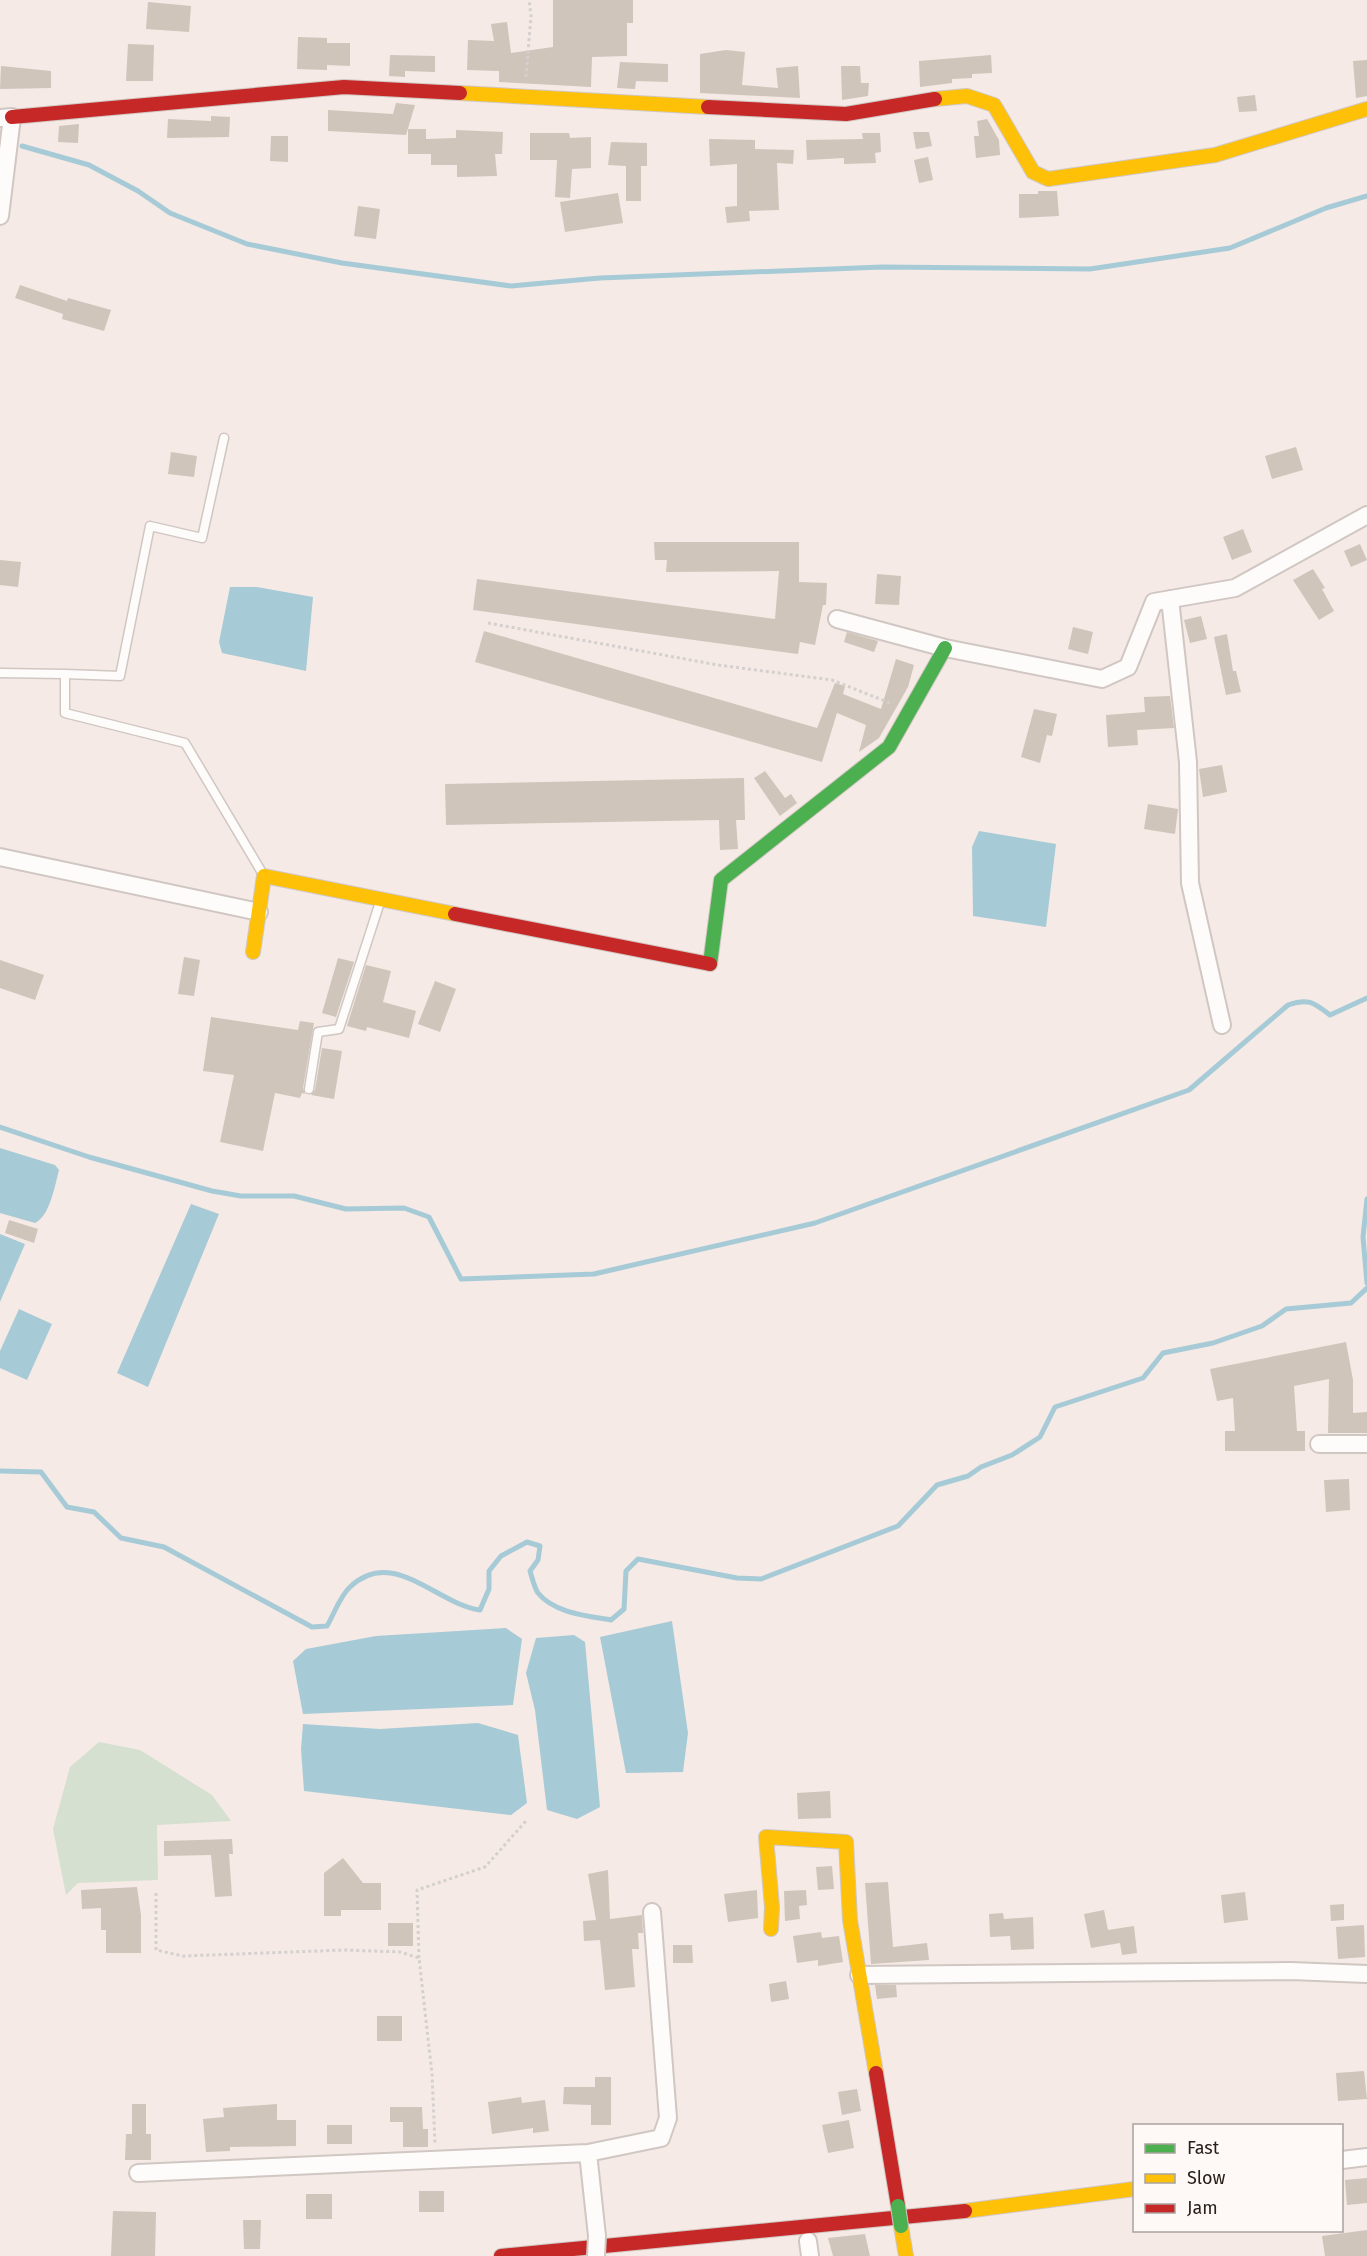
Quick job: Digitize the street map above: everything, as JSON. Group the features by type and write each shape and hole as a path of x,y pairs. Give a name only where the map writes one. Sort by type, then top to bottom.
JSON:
{"street":[{"path":"0,216 6,118 344,87 846,114 923,100 967,96 994,105 1033,172 1048,179 1215,155 1367,109"},
{"path":"837,619 945,648 1102,679 1128,667 1154,602 1235,588 1367,515"},
{"path":"1170,599 1188,762 1190,883 1222,1025"},
{"path":"253,952 264,876 710,964 721,880 889,747 945,648"},
{"path":"0,857 259,912"},
{"path":"1318,1444 1367,1444"},
{"path":"771,1929 772,1907 766,1837 846,1842 850,1920 906,2256"},
{"path":"138,2173 588,2153 661,2138 668,2118 652,1912"},
{"path":"859,1975 1280,1971 1367,1974"},
{"path":"588,2153 597,2236 596,2256"},
{"path":"1343,2160 1367,2157"},
{"path":"501,2256 1022,2205 1133,2189"}],"lane":[{"path":"0,673 120,676 150,526 202,538 224,438"},
{"path":"65,674 65,713 185,743 264,876"},
{"path":"309,1089 318,1032 339,1029 381,899"}],"path":[{"path":"524,97 531,16 529,0"},
{"path":"488,622 718,665 832,680 909,711"},
{"path":"436,2160 432,2074 419,1958 417,1890 484,1867 526,1821"},
{"path":"156,1893 156,1950 183,1956 345,1950 400,1952 419,1958"}],"green space":[{"path":"99,1742 140,1750 212,1795 231,1821 157,1825 158,1880 78,1883 66,1895 53,1829 70,1767"}],"water":[{"path":"230,587 257,587 313,597 306,671 222,653 219,642"},
{"path":"979,831 1056,844 1046,927 973,916 972,847"},
{"path":"0,1148 55,1165 59,1170 54,1192 45,1214 35,1223 0,1213"},
{"path":"191,1204 219,1214 148,1387 117,1373"},
{"path":"0,1234 25,1244 0,1302"},
{"path":"19,1309 52,1324 27,1380 0,1368 0,1351"},
{"path":"672,1621 688,1733 683,1772 626,1773 600,1637"},
{"path":"506,1628 522,1639 513,1705 303,1714 293,1661 306,1649 376,1636"},
{"path":"574,1635 585,1642 600,1807 577,1819 547,1810 535,1710 526,1673 536,1638"},
{"path":"478,1723 518,1735 527,1803 511,1815 304,1791 301,1749 303,1724 380,1729"}],"building":[{"path":"553,0 633,0 633,23 627,23 627,56 592,57 591,87 499,82 499,71 467,70 468,40 494,41 491,24 507,22 511,53 553,47"},
{"path":"148,2 191,6 189,32 146,29"},
{"path":"298,37 327,38 327,43 350,43 350,66 327,65 327,70 297,69"},
{"path":"128,44 154,45 153,81 126,81"},
{"path":"726,50 745,52 742,85 778,88 776,68 798,66 800,98 700,93 700,54"},
{"path":"390,55 435,56 435,72 405,71 405,77 389,76"},
{"path":"991,55 992,73 972,74 972,78 952,79 952,83 920,87 919,61"},
{"path":"1367,60 1367,96 1356,98 1353,61"},
{"path":"620,62 668,64 668,82 636,81 635,89 617,88"},
{"path":"1,66 51,71 51,88 0,89"},
{"path":"841,66 860,66 861,83 869,83 868,96 842,100"},
{"path":"1255,95 1257,111 1239,112 1237,97"},
{"path":"396,103 415,105 406,135 328,131 328,110 393,114"},
{"path":"211,116 230,117 229,137 167,138 168,119 211,121"},
{"path":"987,119 999,140 1000,155 976,158 974,136 979,136 977,121"},
{"path":"79,124 78,143 58,142 59,126"},
{"path":"408,129 426,129 426,139 456,138 456,130 503,132 502,154 495,154 497,176 457,177 457,165 431,165 431,154 408,154"},
{"path":"913,132 929,132 932,146 916,149"},
{"path":"530,133 569,133 570,138 591,137 591,168 572,169 570,198 555,197 557,160 530,160"},
{"path":"862,133 880,133 881,152 875,153 876,163 844,164 844,158 807,160 806,140 863,139"},
{"path":"271,136 288,136 288,162 270,161"},
{"path":"709,139 755,140 755,149 794,150 793,164 777,163 779,210 749,211 750,221 727,223 725,207 737,206 737,164 710,166"},
{"path":"611,142 647,143 647,166 641,166 641,201 626,201 626,166 608,165"},
{"path":"928,157 933,180 919,183 914,160"},
{"path":"1038,191 1057,191 1059,216 1019,218 1019,194 1038,194"},
{"path":"618,193 623,223 565,232 560,202"},
{"path":"358,206 380,209 376,239 354,236"},
{"path":"20,285 67,301 68,298 111,310 104,331 62,319 63,314 15,298"},
{"path":"1296,447 1303,470 1272,479 1265,456"},
{"path":"171,452 197,456 194,477 168,474"},
{"path":"1243,529 1252,552 1232,560 1223,537"},
{"path":"654,542 799,542 799,582 827,583 826,605 823,605 815,645 800,642 798,654 473,610 477,579 775,619 779,571 666,572 667,560 655,560"},
{"path":"1360,544 1367,560 1351,567 1344,551"},
{"path":"0,560 21,562 18,587 0,585"},
{"path":"1313,569 1325,588 1322,589 1334,611 1319,620 1293,580"},
{"path":"877,574 901,576 899,605 875,604"},
{"path":"1201,616 1207,639 1190,643 1184,620"},
{"path":"1073,627 1093,632 1088,654 1068,649"},
{"path":"484,631 817,728 835,683 845,686 843,694 881,709 896,659 914,665 908,687 879,738 859,752 866,725 837,713 822,762 475,662"},
{"path":"847,632 878,641 874,652 844,642"},
{"path":"1227,634 1233,671 1236,671 1241,692 1226,695 1214,637"},
{"path":"1170,696 1174,728 1137,730 1138,745 1108,747 1106,715 1145,712 1144,697"},
{"path":"1034,709 1057,714 1052,736 1047,735 1040,763 1021,757"},
{"path":"1222,765 1227,792 1203,797 1199,769"},
{"path":"765,771 785,798 791,794 797,803 780,816 754,778"},
{"path":"744,778 745,820 736,820 738,849 720,850 719,820 446,825 445,784"},
{"path":"1148,804 1178,809 1175,834 1144,829"},
{"path":"184,957 200,960 194,996 178,994"},
{"path":"338,958 354,962 336,1017 322,1013"},
{"path":"0,960 44,975 35,1000 0,988"},
{"path":"366,965 391,971 383,1002 416,1011 409,1038 367,1027 366,1031 347,1026"},
{"path":"435,981 456,989 440,1032 418,1024"},
{"path":"211,1017 298,1030 300,1021 314,1023 303,1088 305,1094 302,1093 300,1098 275,1093 263,1151 220,1142 234,1075 203,1071"},
{"path":"322,1048 342,1051 334,1099 311,1095 315,1090"},
{"path":"9,1220 38,1229 34,1243 5,1233"},
{"path":"1346,1342 1353,1380 1353,1413 1367,1412 1367,1433 1328,1433 1329,1379 1294,1386 1297,1431 1305,1431 1305,1451 1225,1451 1225,1431 1235,1431 1233,1398 1217,1401 1210,1369"},
{"path":"1349,1479 1350,1510 1326,1512 1324,1480"},
{"path":"830,1791 831,1818 798,1819 797,1793"},
{"path":"232,1839 233,1854 229,1854 232,1896 215,1897 211,1855 164,1856 164,1841"},
{"path":"343,1858 363,1883 381,1883 381,1910 341,1910 341,1916 324,1916 324,1873"},
{"path":"832,1866 834,1889 818,1890 816,1867"},
{"path":"608,1870 610,1919 642,1915 643,1933 638,1933 639,1949 632,1949 635,1987 605,1990 600,1940 584,1941 583,1921 596,1920 588,1874"},
{"path":"888,1882 893,1947 927,1943 929,1960 871,1964 865,1883"},
{"path":"137,1887 141,1915 141,1953 106,1953 106,1930 101,1930 101,1908 82,1909 81,1890"},
{"path":"757,1890 758,1918 728,1922 724,1894"},
{"path":"806,1890 807,1905 799,1906 800,1919 785,1921 784,1891"},
{"path":"1245,1892 1248,1920 1224,1923 1221,1895"},
{"path":"1344,1904 1344,1920 1331,1921 1330,1905"},
{"path":"1104,1910 1108,1930 1134,1926 1137,1953 1122,1955 1120,1943 1091,1948 1084,1914"},
{"path":"1003,1913 1004,1919 1033,1917 1034,1949 1011,1950 1010,1936 990,1937 989,1914"},
{"path":"388,1923 413,1923 413,1946 388,1946"},
{"path":"1364,1925 1365,1957 1338,1959 1336,1927"},
{"path":"821,1932 822,1938 839,1936 843,1962 818,1966 818,1960 797,1963 793,1936"},
{"path":"673,1945 692,1945 693,1963 673,1963"},
{"path":"786,1981 789,1999 771,2002 769,1984"},
{"path":"875,1985 896,1985 897,1997 877,1999"},
{"path":"377,2016 402,2016 402,2041 377,2041"},
{"path":"1364,2071 1367,2099 1338,2101 1336,2073"},
{"path":"595,2077 611,2077 611,2125 591,2125 591,2105 563,2104 564,2087 595,2087"},
{"path":"857,2089 861,2111 842,2115 838,2092"},
{"path":"521,2097 522,2103 545,2100 549,2131 533,2133 533,2128 492,2134 488,2102"},
{"path":"132,2104 146,2104 146,2134 151,2134 151,2160 125,2160 126,2134 132,2134"},
{"path":"277,2104 277,2120 296,2120 296,2146 230,2147 230,2151 206,2152 203,2119 224,2117 223,2108"},
{"path":"390,2107 422,2107 423,2129 428,2129 428,2147 403,2147 403,2122 390,2122"},
{"path":"849,2120 854,2148 828,2153 822,2125"},
{"path":"327,2125 352,2125 352,2144 327,2144"},
{"path":"1367,2178 1367,2203 1347,2205 1345,2180"},
{"path":"419,2191 444,2191 444,2212 419,2212"},
{"path":"306,2194 332,2194 332,2219 306,2219"},
{"path":"113,2211 156,2212 155,2256 111,2256"},
{"path":"243,2220 261,2220 260,2249 244,2249"},
{"path":"1367,2230 1367,2256 1325,2256 1322,2236"},
{"path":"865,2234 870,2256 833,2256 828,2238"}],"waterway":[{"path":"22,146 89,165 138,191 170,213 247,244 342,263 511,286 600,278 882,267 1090,269 1230,248 1326,208 1367,196"},
{"path":"0,1127 89,1157 212,1191 241,1196 294,1196 346,1209 404,1208 429,1217 461,1279 594,1274 815,1223 1189,1090 1288,1005 1310,1002 1330,1015 1367,998"},
{"path":"1367,1199 1363,1237 1367,1283"},
{"path":"0,1471 41,1472 67,1507 94,1512 121,1538 164,1547 312,1627 327,1626 340,1600 350,1587 366,1576 382,1572 415,1581 464,1606 480,1610 489,1589 489,1571 501,1556 527,1542 540,1546 538,1560 530,1571 538,1593 545,1600 562,1609 611,1620 624,1609 626,1571 638,1559 737,1578 761,1579 898,1526 937,1485 968,1476 981,1467 1012,1455 1040,1437 1055,1407 1143,1378 1163,1353 1213,1343 1262,1326 1286,1309 1351,1303 1367,1288"}],"traffic: fast":[{"path":"710,964 721,880 889,747 945,648"},
{"path":"898,2206 901,2226"}],"traffic: slow":[{"path":"460,93 708,107"},
{"path":"935,99 967,96 994,105 1033,172 1048,179 1215,155 1367,109"},
{"path":"253,952 264,876 455,914"},
{"path":"771,1929 772,1907 766,1837 846,1842 850,1920 876,2073"},
{"path":"965,2211 1133,2189"},
{"path":"901,2226 906,2256"}],"traffic: jam":[{"path":"12,117 344,87 460,93"},
{"path":"708,107 846,114 935,99"},
{"path":"455,914 710,964"},
{"path":"876,2073 898,2206"},
{"path":"501,2256 965,2211"}]}
